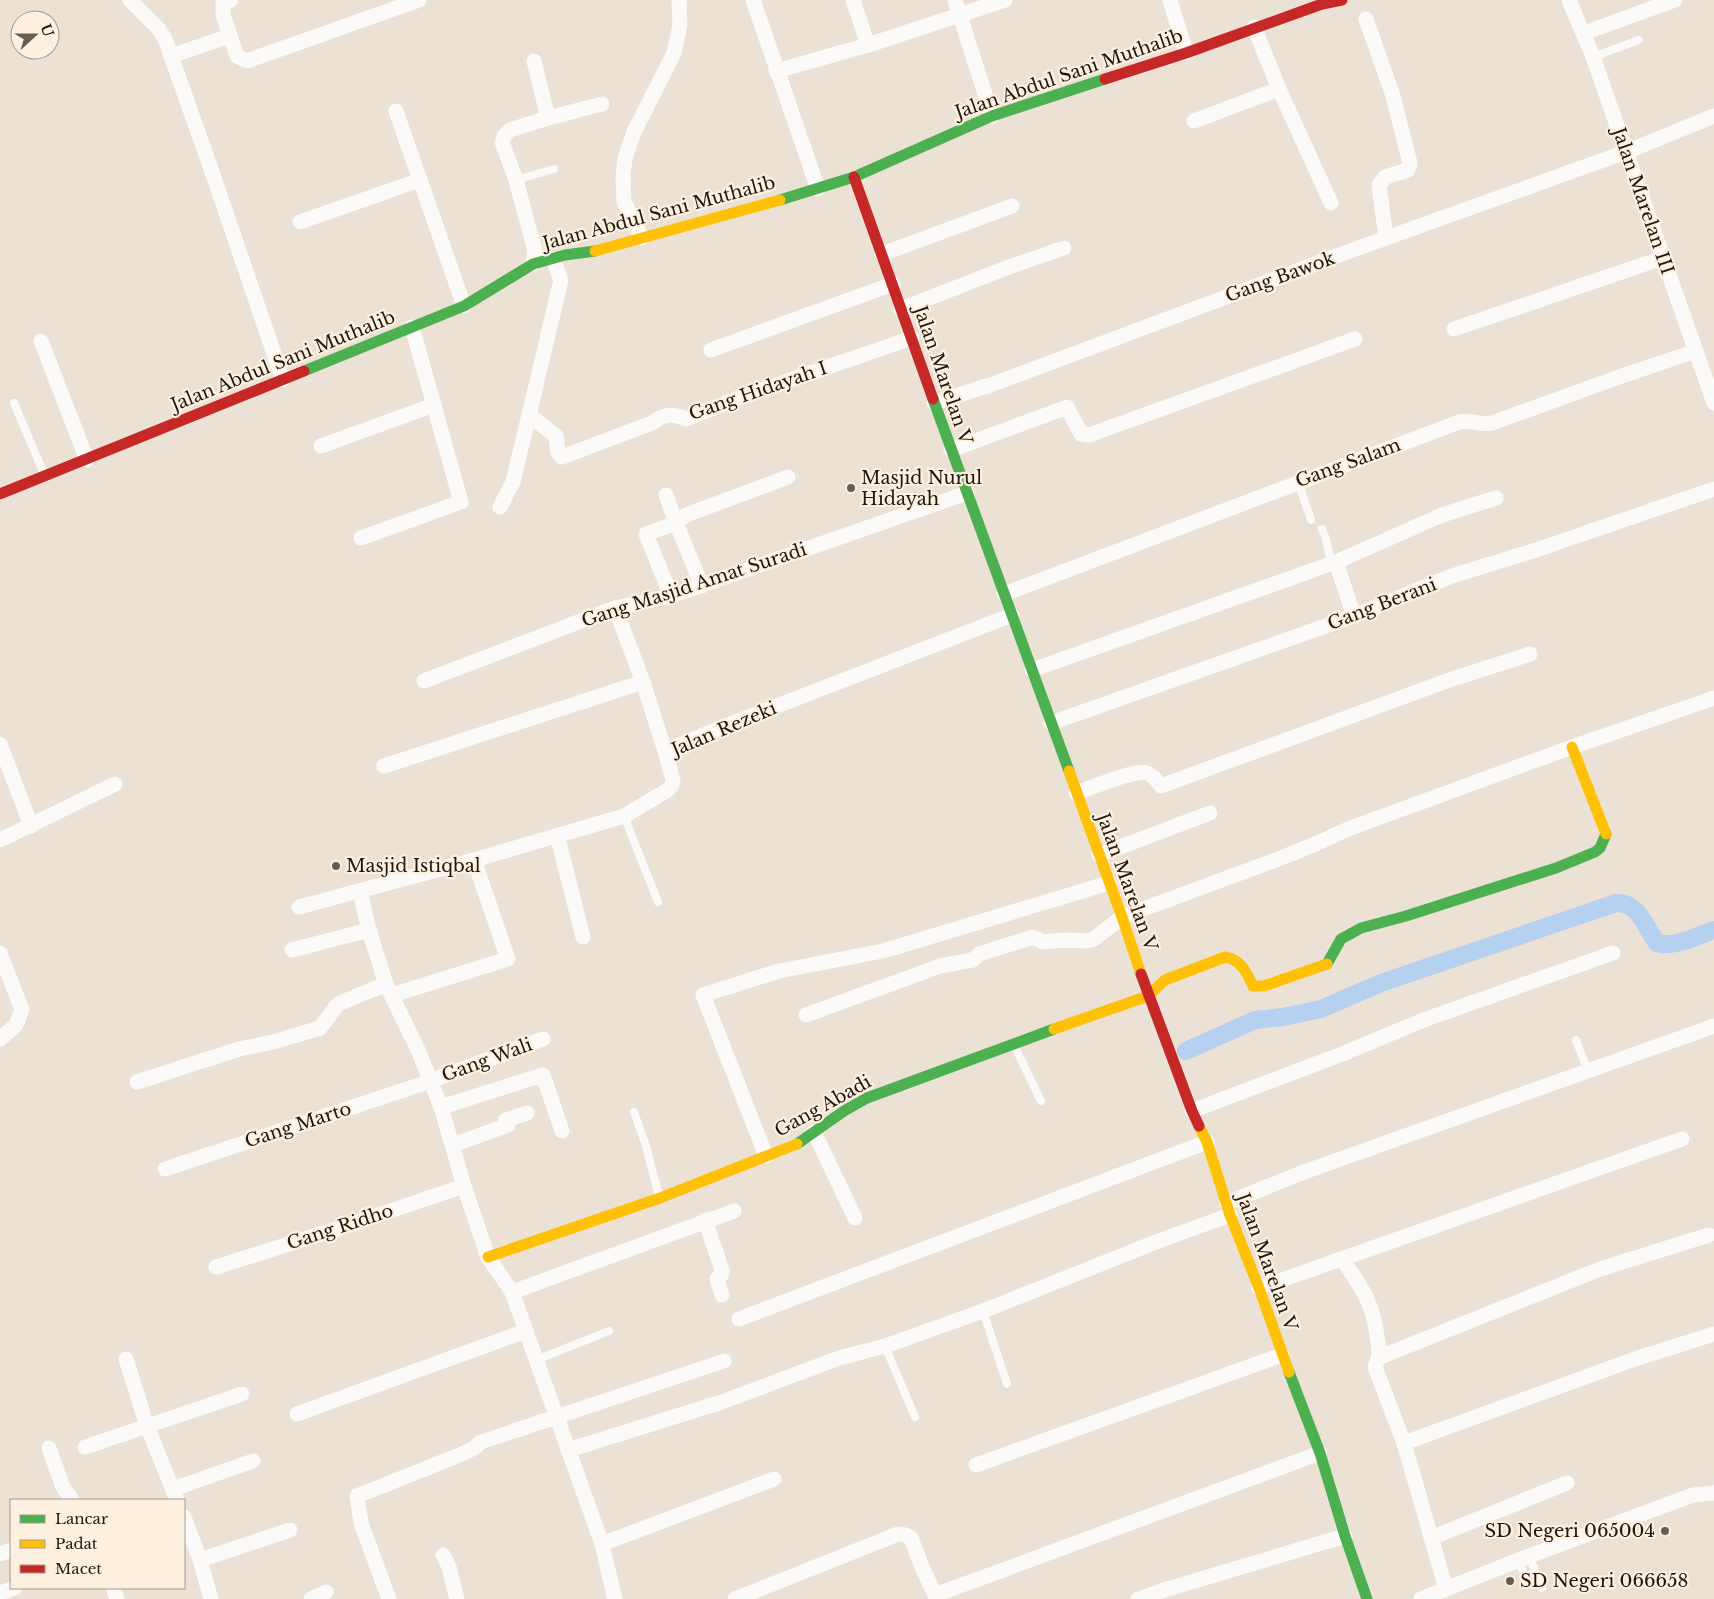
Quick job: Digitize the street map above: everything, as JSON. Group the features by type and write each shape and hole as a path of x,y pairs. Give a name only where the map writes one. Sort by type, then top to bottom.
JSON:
{"street":[{"path":"130,0 158,28 164,39 213,173 283,380"},
{"path":"231,0 223,3 223,14 229,36 237,56 248,61 419,0"},
{"path":"642,238 624,202 623,176 625,158 634,132 674,53 680,25 679,0"},
{"path":"753,0 818,189"},
{"path":"853,0 868,45"},
{"path":"955,0 992,116"},
{"path":"776,71 868,45 1005,0"},
{"path":"1170,0 1186,53"},
{"name":"Jalan Abdul Sani Muthalib","path":"0,494 464,306 533,264 623,244 818,189 854,177 992,116 1186,53 1321,2 1342,0"},
{"name":"Jalan Marelan III","path":"1569,0 1593,57 1696,351 1711,382 1714,403"},
{"path":"1584,34 1675,0"},
{"path":"1366,19 1394,96 1410,163 1408,170 1385,177 1378,185 1386,238"},
{"path":"1254,27 1279,89 1331,203"},
{"path":"170,56 229,36"},
{"path":"534,61 548,118"},
{"path":"1194,122 1279,89"},
{"path":"533,264 535,251 516,180 502,142 504,136 510,130 602,104"},
{"path":"396,111 464,306"},
{"name":"Gang Bawok","path":"934,402 993,384 1386,238 1626,152 1714,116"},
{"name":"Jalan Marelan V","path":"854,177 966,493 1034,675 1098,856 1110,883 1148,996 1192,1111 1207,1142 1228,1209 1320,1453 1344,1536 1367,1599"},
{"path":"300,222 420,180"},
{"path":"882,254 1012,206"},
{"path":"901,309 1009,266 1064,248"},
{"path":"500,507 513,482 534,418 561,280 559,257"},
{"path":"1454,329 1663,258"},
{"path":"711,350 893,284"},
{"path":"361,538 461,502 412,327"},
{"name":"Gang Hidayah I","path":"534,418 556,436 558,452 562,457 652,423 662,416 674,414 686,419 741,397 912,338"},
{"path":"951,450 1068,407 1081,434 1089,435 1355,339"},
{"path":"41,341 87,460"},
{"name":"Gang Salam","path":"1004,594 1459,422 1492,423 1696,351"},
{"path":"321,446 434,405"},
{"path":"671,596 646,534 676,524 686,515 788,477"},
{"name":"Gang Berani","path":"1051,723 1354,616 1452,576 1536,550 1714,489"},
{"name":"Gang Masjid Amat Suradi","path":"424,681 615,608 671,596 702,586 966,493"},
{"path":"666,495 702,586"},
{"path":"1034,675 1332,567 1442,515 1496,498"},
{"path":"1332,567 1354,616"},
{"path":"615,608 643,682 665,751"},
{"name":"Jalan Rezeki","path":"299,907 360,892 624,816 668,790 672,785 673,780 665,751 1012,616"},
{"path":"1076,793 1128,775 1145,772 1152,775 1161,786 1452,679 1530,654"},
{"path":"384,766 643,682"},
{"path":"806,1015 940,966 973,960 979,954 1025,939 1033,937 1043,942 1064,940 1086,941 1094,939 1122,917 1286,856 1348,829 1572,747 1714,698"},
{"path":"0,744 31,826"},
{"path":"1148,996 1165,980 1225,957 1234,957 1240,961 1253,986 1264,986 1328,964 1341,939 1361,928 1469,897 1556,868 1595,852 1604,841 1606,834 1572,747"},
{"path":"0,840 115,784"},
{"path":"1098,856 1210,813"},
{"path":"557,835 583,937"},
{"path":"137,1082 239,1049 273,1042 320,1028 338,1004 508,959 474,860"},
{"path":"766,1156 703,995 779,971 883,951 1110,883"},
{"path":"360,892 369,930 389,990 418,1050 441,1107 464,1186 488,1257 512,1292 602,1544 615,1599"},
{"path":"292,950 369,930"},
{"path":"1192,1111 1426,1019 1613,953"},
{"path":"0,954 22,1010 16,1025 0,1040"},
{"name":"Gang Abadi","path":"488,1257 660,1198 797,1144 866,1098 1013,1043 1148,996"},
{"path":"568,1450 722,1402 839,1358 885,1346 983,1311 1156,1242 1304,1172 1714,1026"},
{"name":"Gang Wali","path":"431,1081 543,1040"},
{"path":"441,1107 543,1075 562,1132"},
{"name":"Gang Marto","path":"165,1169 431,1081"},
{"path":"453,1145 508,1125 506,1120 527,1113"},
{"path":"814,1132 856,1218"},
{"path":"1259,1288 1682,1139"},
{"path":"739,1319 1207,1142"},
{"name":"Gang Ridho","path":"216,1267 464,1186"},
{"path":"512,1292 734,1211"},
{"path":"705,1220 722,1270 722,1274 717,1279 722,1296"},
{"path":"1380,1357 1600,1269 1709,1236"},
{"path":"1342,1259 1366,1295 1372,1308 1380,1357 1375,1367 1404,1443 1446,1589"},
{"path":"297,1414 526,1331"},
{"path":"1404,1443 1635,1359 1714,1334"},
{"path":"976,1465 1282,1355"},
{"path":"126,1359 147,1426 175,1495 253,1461"},
{"path":"389,1599 361,1523 358,1496 462,1454 482,1442 724,1361"},
{"path":"85,1447 242,1394"},
{"path":"49,1448 63,1487 71,1499"},
{"path":"735,1599 898,1534 911,1538 931,1597 1320,1453"},
{"path":"602,1544 774,1480"},
{"path":"1431,1538 1567,1483"},
{"path":"1421,1599 1524,1558 1693,1495 1714,1493"},
{"path":"185,1521 212,1599"},
{"path":"200,1560 290,1530"},
{"path":"1138,1599 1161,1590 1344,1536"},
{"path":"443,1555 449,1568 457,1599"},
{"path":"0,1593 12,1589"},
{"path":"311,1599 326,1592"}],"lane":[{"path":"1593,57 1639,40"},
{"path":"516,180 554,169"},
{"path":"14,403 45,476"},
{"path":"1298,482 1311,520"},
{"path":"1322,529 1332,567"},
{"path":"624,816 658,902"},
{"path":"1576,1040 1588,1071"},
{"path":"1013,1043 1041,1101"},
{"path":"634,1112 646,1146 660,1198"},
{"path":"983,1311 1007,1384"},
{"path":"536,1360 609,1331"},
{"path":"885,1346 915,1417"},
{"path":"1524,1558 1528,1583"},
{"path":"1524,1558 1542,1588"}],"waterway":[{"path":"1186,1051 1255,1020 1283,1017 1321,1009 1381,983 1616,903 1624,904 1636,911 1657,943 1678,943 1714,930"}],"traffic: fast":[{"path":"780,200 854,177 992,116 1105,79"},
{"path":"304,371 464,306 533,264 565,255 595,251"},
{"path":"933,399 1069,771"},
{"path":"1327,964 1341,939 1361,928 1406,916 1556,868 1595,852 1600,848 1606,834"},
{"path":"797,1144 844,1111 867,1098 1054,1029"},
{"path":"1289,1372 1320,1453 1345,1536 1367,1599"}],"traffic: slow":[{"path":"595,251 780,200"},
{"path":"1572,747 1606,834"},
{"path":"1069,771 1141,974"},
{"path":"1054,1029 1148,996 1165,980 1225,957 1236,961 1246,971 1253,986 1264,986 1327,964"},
{"path":"1199,1126 1207,1142 1230,1215 1289,1372"},
{"path":"488,1257 660,1198 797,1144"}],"traffic: jam":[{"path":"1105,79 1186,53 1322,4 1342,0"},
{"path":"854,177 933,399"},
{"path":"0,494 304,371"},
{"path":"1141,974 1199,1126"}],"place":[{"name":"Masjid Nurul Hidayah","path":"851,488"},
{"name":"Masjid Istiqbal","path":"336,866"},
{"name":"SD Negeri 065004","path":"1665,1531"},
{"name":"SD Negeri 066658","path":"1510,1581"}]}
